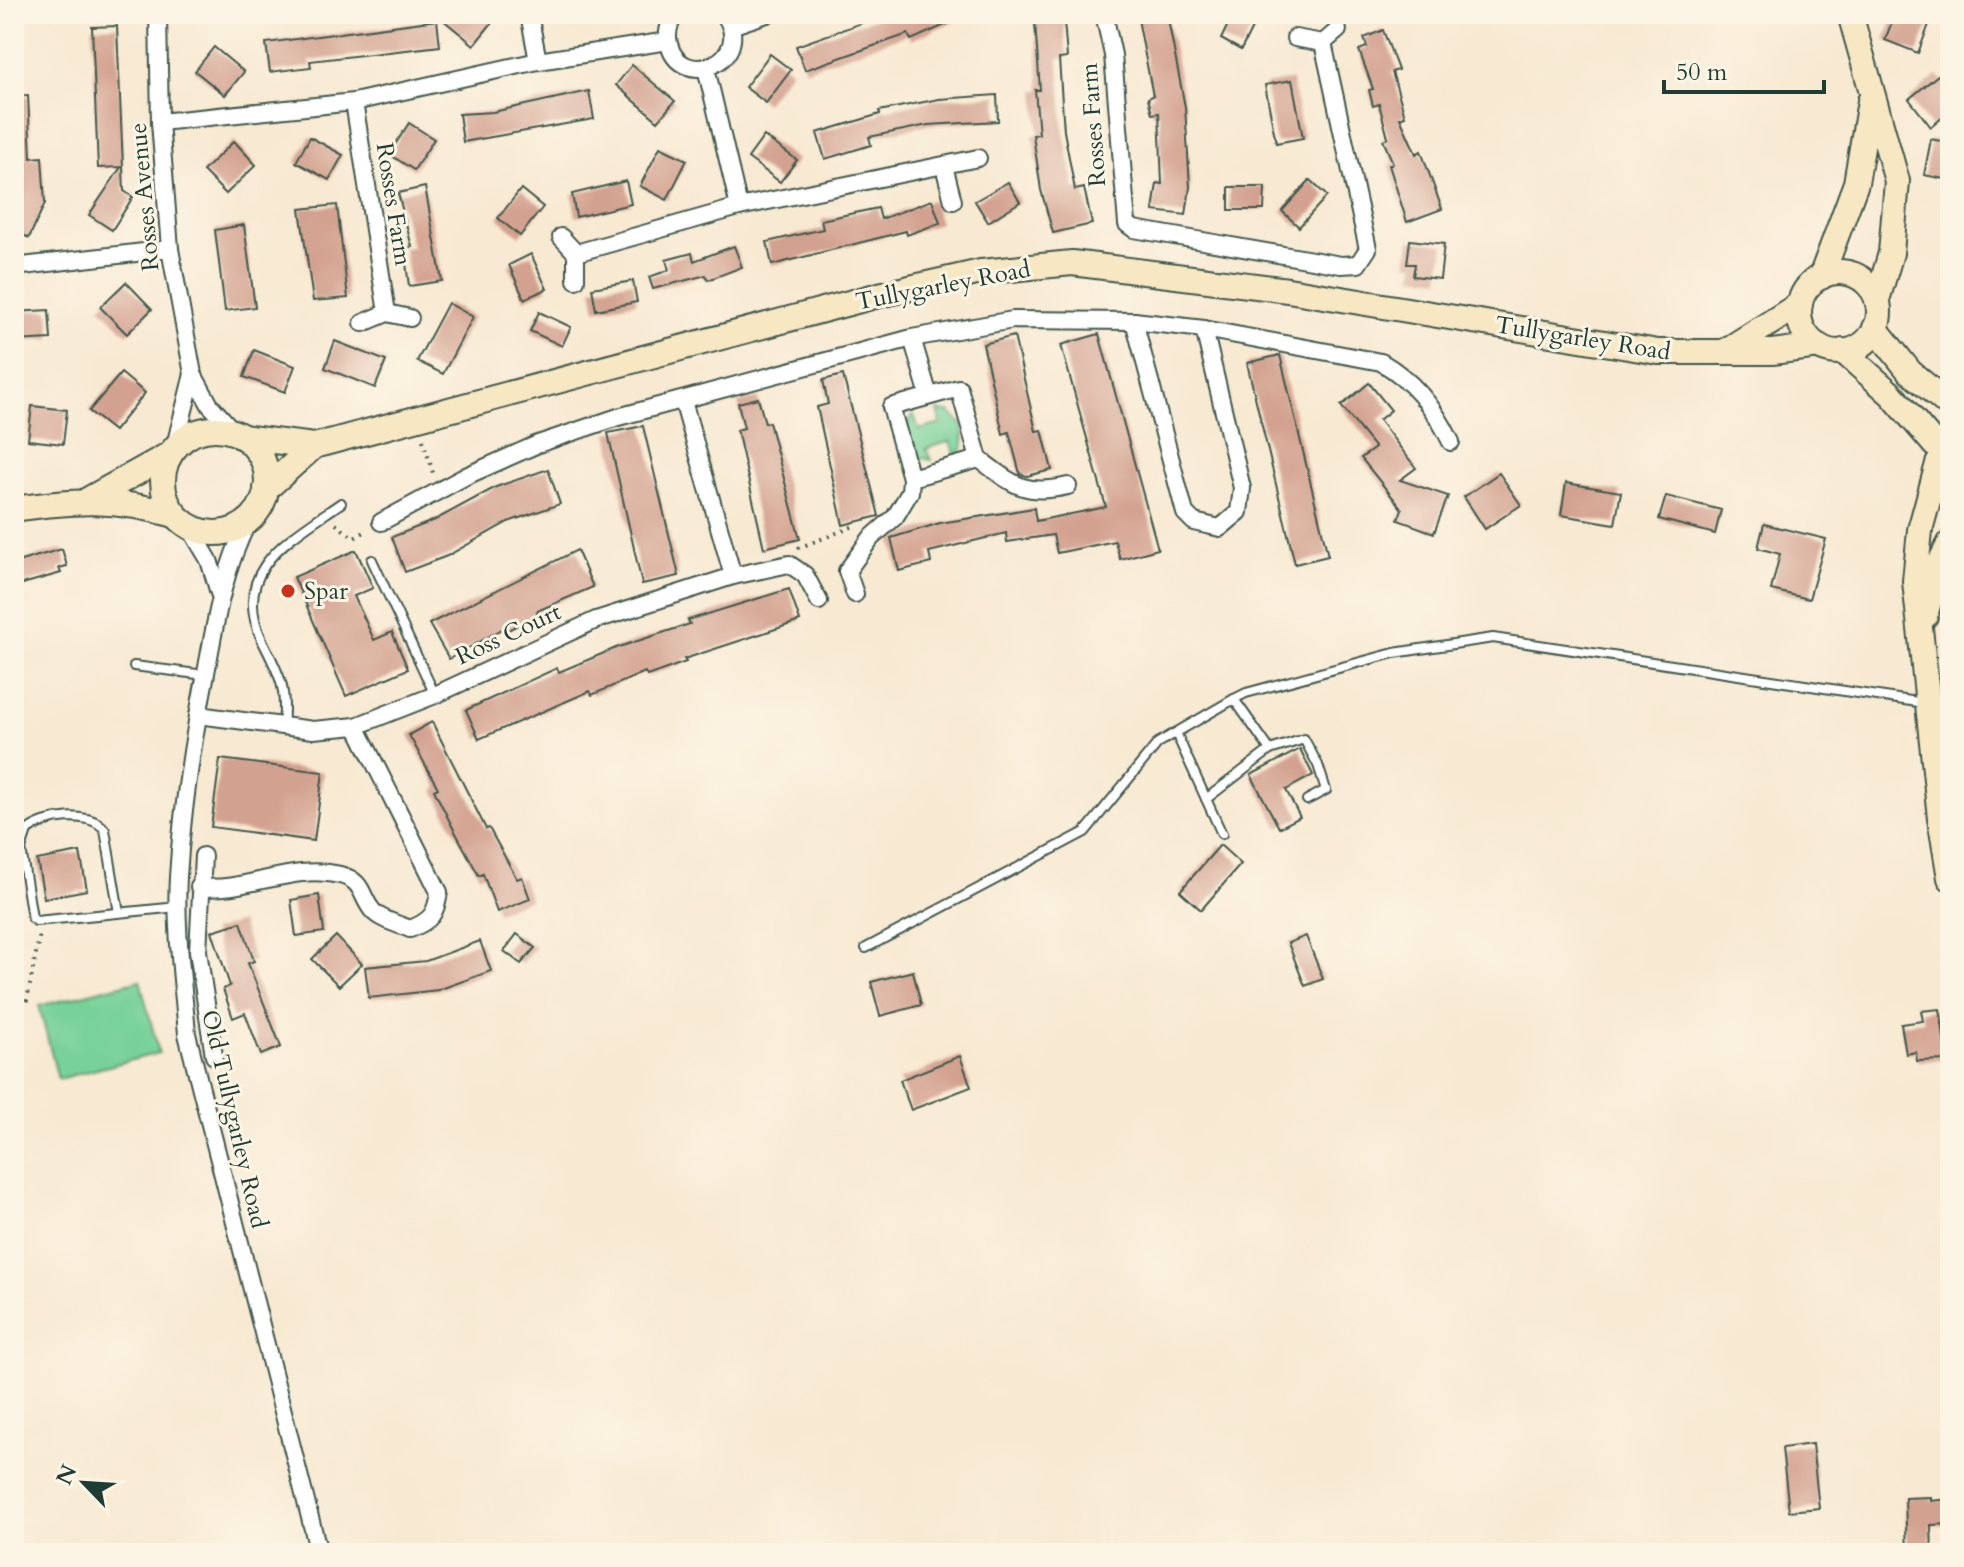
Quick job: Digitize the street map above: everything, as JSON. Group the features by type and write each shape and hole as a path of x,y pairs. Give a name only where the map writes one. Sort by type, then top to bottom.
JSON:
{"street":[{"name":"Rosses Avenue","path":"158,14 160,122 170,249 193,374 210,405 238,435"},
{"path":"529,14 538,61"},
{"path":"676,14 668,30 668,41 677,59 696,68 706,68 728,52 728,20 767,14"},
{"name":"Rosses Farm","path":"1104,14 1113,55 1124,218 1134,229 1341,265 1358,264 1368,249 1323,43"},
{"path":"1831,349 1859,346 1875,328 1877,300 1891,253 1897,181 1887,139 1870,94 1850,14"},
{"path":"1295,38 1323,43 1338,30"},
{"path":"160,122 354,102 538,61 668,41"},
{"path":"706,68 739,207"},
{"path":"1821,277 1856,183 1870,94"},
{"name":"Rosses Farm","path":"354,102 387,313"},
{"path":"576,253 739,207 978,158"},
{"path":"944,166 953,201"},
{"path":"561,237 576,253 576,280"},
{"path":"14,267 170,249"},
{"name":"Tullygarley Road","path":"238,435 314,446 417,421 879,295 981,272 1072,263 1288,290 1658,352 1831,349"},
{"path":"1877,300 1868,285 1854,275 1837,272 1821,277 1805,291 1800,304 1804,331 1891,394 1941,463"},
{"path":"1727,350 1800,304"},
{"path":"363,323 387,313 410,318"},
{"path":"381,522 538,444 618,417 912,338 1013,320 1134,321 1204,329 1381,362 1399,372 1430,403 1451,442"},
{"path":"1134,321 1185,513 1194,522 1220,528 1239,512 1242,488 1204,329"},
{"path":"1875,328 1910,372 1950,406"},
{"path":"912,338 929,396"},
{"name":"Rosses Avenue","path":"173,450 193,374"},
{"path":"855,594 847,571 895,517 910,492 911,478 891,407 959,388 979,459 1007,480 1038,493 1068,486"},
{"path":"683,401 733,576"},
{"path":"1950,418 1940,429 1941,463 1915,557 1950,878"},
{"path":"14,509 89,499 135,503 221,534 248,522 259,510 266,489 265,466 259,452 238,435 203,430 89,499"},
{"name":"Tullygarley Road","path":"266,489 314,446"},
{"path":"173,450 162,484 168,507 183,522"},
{"path":"911,478 979,459"},
{"name":"Old Tullygarley Road","path":"183,522 209,560 219,593"},
{"name":"Old Tullygarley Road","path":"248,522 233,551 219,593 198,715 178,878 178,907 187,1034 319,1553"},
{"path":"1921,634 1933,583 1950,543"},
{"path":"789,564 805,575 819,601"},
{"name":"Ross Court","path":"198,715 283,727 356,726 435,695 596,620 733,576 789,564"},
{"path":"199,887 222,890 267,877 341,875 362,887 371,909 387,920 410,929 426,923 437,912 439,892 356,726"},
{"path":"203,856 198,951 214,1056"}],"lane":[{"path":"283,727 285,688 258,631 252,599 262,567 282,544 341,503"},
{"path":"372,560 435,695"},
{"path":"866,948 1085,832 1158,743 1234,699 1246,693 1394,653 1493,638 1929,703"},
{"path":"134,666 205,675"},
{"path":"1234,699 1270,750"},
{"path":"1176,733 1222,834"},
{"path":"1206,799 1270,750 1304,739 1318,765 1326,790 1307,800"},
{"path":"119,913 105,830 100,822 84,818 42,822 27,831 21,849 32,918 42,923 178,907"}],"path":[{"path":"417,421 439,491"},
{"path":"324,515 354,538 381,522"},
{"path":"789,564 791,550 872,520 885,527"},
{"path":"14,1008 26,1005 42,923"}],"green space":[{"path":"938,411 949,412 964,426 963,448 956,456 950,441 926,449 931,460 922,458 910,449 906,429 914,414 919,430 941,424"},
{"path":"140,980 159,1053 58,1079 39,1006"}],"building":[{"path":"460,14 499,14 474,45 442,19"},
{"path":"887,14 970,14 911,40 908,34 805,70 796,46"},
{"path":"1137,14 1167,14 1185,107 1190,187 1186,215 1153,211 1157,183 1162,184 1159,113 1152,114 1148,98 1153,96"},
{"path":"1233,14 1259,14 1241,50 1221,39"},
{"path":"1895,14 1933,14 1918,53 1885,40"},
{"path":"437,20 440,46 310,61 311,67 270,72 266,43"},
{"path":"1064,20 1067,58 1059,59 1064,131 1075,190 1084,188 1092,224 1053,233 1041,190 1033,135 1039,134 1035,90 1040,90 1035,23"},
{"path":"117,26 124,191 133,197 112,230 89,215 121,167 98,168 92,27"},
{"path":"1383,30 1398,70 1392,72 1405,116 1400,118 1416,154 1421,151 1442,209 1407,222 1389,165 1393,163 1383,140 1388,138 1379,104 1373,106 1369,90 1373,89 1359,50 1367,47 1364,38"},
{"path":"214,47 244,72 225,95 195,71"},
{"path":"770,54 791,70 766,103 745,87"},
{"path":"632,65 675,101 658,121 616,85"},
{"path":"1938,75 1950,90 1950,111 1931,127 1909,99"},
{"path":"1292,80 1303,138 1276,143 1265,85"},
{"path":"589,91 594,119 463,142 459,114 493,112"},
{"path":"28,95 31,158 42,157 45,203 29,238 14,230 14,96"},
{"path":"997,95 998,121 928,125 869,137 871,145 825,159 817,133 880,114 879,111 939,99"},
{"path":"409,123 434,139 414,170 389,154"},
{"path":"764,136 797,160 780,182 748,158"},
{"path":"310,137 343,155 329,180 296,162"},
{"path":"1931,139 1950,143 1950,180 1924,175"},
{"path":"234,141 256,165 226,194 203,171"},
{"path":"660,147 687,160 667,200 640,186"},
{"path":"1310,180 1327,196 1299,227 1282,211"},
{"path":"626,181 631,204 576,217 572,194"},
{"path":"1008,182 1020,202 988,222 975,201"},
{"path":"425,187 442,281 409,286 404,248 412,247 398,193"},
{"path":"1229,187 1265,187 1264,210 1229,210"},
{"path":"521,189 543,207 520,236 498,218"},
{"path":"932,200 940,223 907,235 906,231 772,265 767,242 823,229 821,220 878,208 881,219"},
{"path":"337,205 348,298 313,301 300,209"},
{"path":"244,225 255,307 225,311 215,230"},
{"path":"1410,240 1444,244 1440,279 1413,276 1415,264 1407,264"},
{"path":"734,246 742,267 708,280 706,275 653,289 649,277 669,270 666,260 692,253 694,261"},
{"path":"531,254 547,289 524,299 509,265"},
{"path":"633,281 637,302 596,310 592,288"},
{"path":"126,282 152,309 127,334 100,307"},
{"path":"448,303 473,317 443,374 417,361"},
{"path":"49,310 51,339 14,341 14,312"},
{"path":"539,312 571,327 562,346 530,331"},
{"path":"1099,334 1158,549 1120,559 1115,541 1057,553 1053,535 1007,542 1006,533 929,552 931,563 899,571 891,538 940,523 1034,508 1036,521 1106,507 1061,345"},
{"path":"1014,336 1036,431 1042,430 1052,470 1027,476 1020,474 1009,432 1003,434 983,344"},
{"path":"335,341 386,361 375,388 325,368"},
{"path":"254,350 295,366 285,392 244,377"},
{"path":"1280,355 1328,556 1295,564 1247,363"},
{"path":"121,373 145,393 114,431 89,411"},
{"path":"843,375 879,516 843,525 817,407 828,404 823,380"},
{"path":"1369,383 1391,410 1379,420 1416,468 1400,480 1448,496 1434,533 1398,520 1402,509 1361,458 1375,448 1341,406"},
{"path":"758,398 765,423 769,422 800,539 764,548 737,430 744,428 738,403"},
{"path":"32,406 67,410 63,444 28,440"},
{"path":"643,426 679,576 642,584 608,433"},
{"path":"548,469 560,504 508,522 447,556 405,572 392,537 435,520 496,487"},
{"path":"1499,473 1521,505 1485,529 1464,497"},
{"path":"1566,483 1621,492 1615,524 1561,515"},
{"path":"1666,496 1721,510 1715,534 1659,519"},
{"path":"1764,524 1826,539 1809,599 1771,590 1780,554 1758,548"},
{"path":"62,549 67,566 59,568 61,573 19,585 14,563"},
{"path":"356,550 373,588 354,596 374,640 392,632 408,669 346,696 294,577"},
{"path":"577,550 593,587 537,611 538,615 504,632 502,629 449,659 429,624"},
{"path":"789,589 800,621 684,659 686,662 647,676 645,672 592,695 590,691 479,739 466,710 557,668 559,672 616,648 690,624 688,620"},
{"path":"432,722 486,829 489,828 517,879 522,877 530,899 497,912 483,874 479,876 451,824 434,790 438,788 409,735"},
{"path":"1300,749 1313,775 1286,790 1300,817 1279,828 1251,775"},
{"path":"220,759 323,772 314,841 211,827"},
{"path":"1220,845 1241,864 1201,910 1180,891"},
{"path":"80,852 87,890 44,898 37,860"},
{"path":"319,895 324,932 296,936 291,900"},
{"path":"241,922 254,961 248,963 281,1047 261,1055 245,1013 233,1018 223,989 230,986 212,931"},
{"path":"517,934 535,948 521,964 504,951"},
{"path":"336,936 362,964 339,986 312,959"},
{"path":"1306,936 1323,979 1305,986 1288,943"},
{"path":"480,941 491,971 438,990 369,998 365,967 426,961"},
{"path":"913,971 921,1005 880,1016 871,982"},
{"path":"1940,1009 1947,1060 1917,1061 1916,1052 1906,1054 1901,1024 1923,1021 1921,1011"},
{"path":"960,1056 971,1087 911,1110 900,1080"},
{"path":"1812,1444 1819,1508 1789,1511 1782,1448"},
{"path":"1931,1497 1931,1501 1950,1499 1950,1524 1931,1525 1932,1553 1907,1553 1905,1498"}],"place":[{"name":"Spar","path":"288,591"}]}
